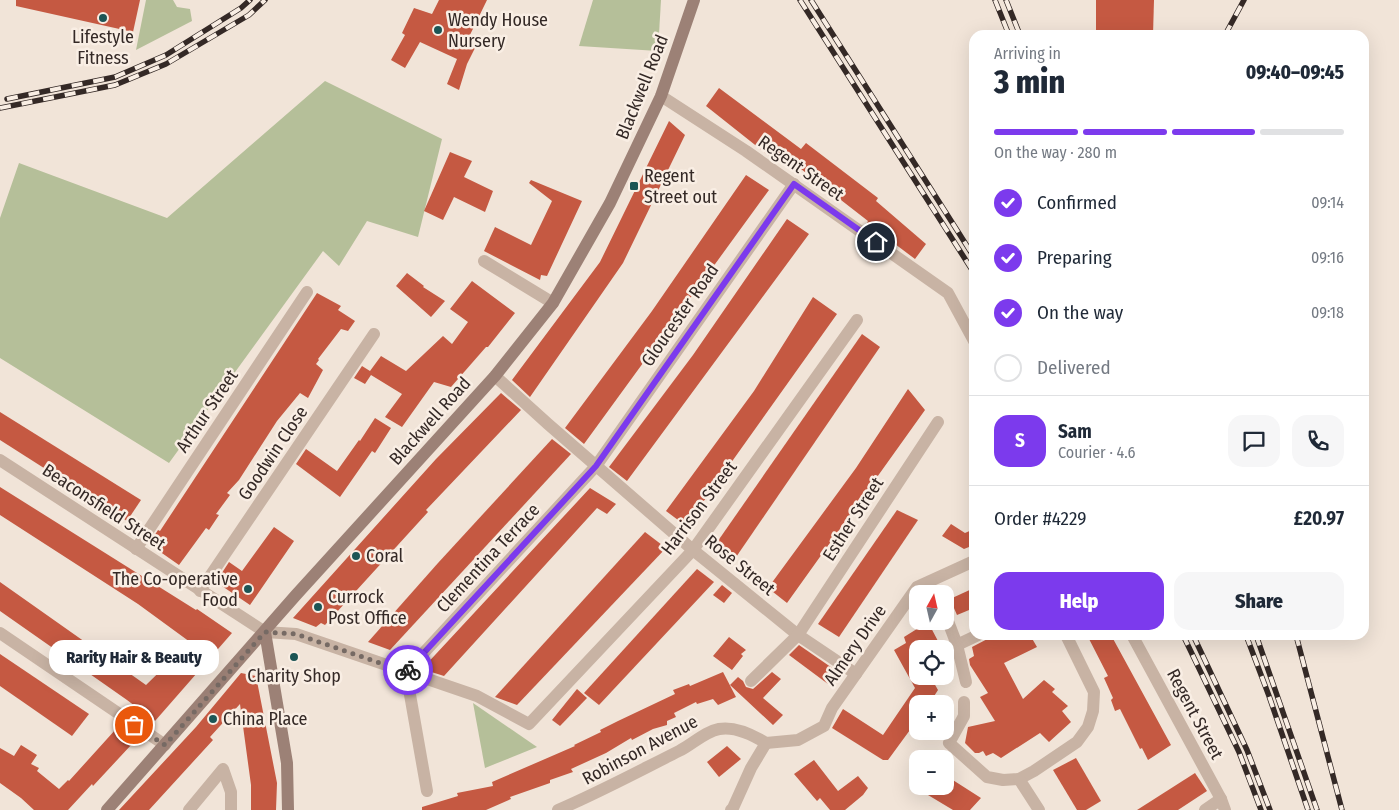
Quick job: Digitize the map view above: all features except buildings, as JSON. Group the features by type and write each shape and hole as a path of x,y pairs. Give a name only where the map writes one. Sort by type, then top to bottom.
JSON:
{"street":[{"name":"Blackwell Road","path":"107,810 296,595 496,376 553,303 610,203 661,96 694,0"},
{"name":"Regent Street","path":"661,96 794,184 948,293 969,332"},
{"name":"Gloucester Road","path":"596,466 794,184"},
{"path":"484,261 553,303"},
{"name":"Arthur Street","path":"136,549 307,292"},
{"name":"Harrison Street","path":"406,672 477,696 529,724 693,550 857,320"},
{"name":"Goodwin Close","path":"200,591 374,334"},
{"name":"Rose Street","path":"496,376 693,550 798,635 856,674"},
{"name":"Esther Street","path":"751,681 798,635 938,422"},
{"name":"Beaconsfield Street","path":"0,460 265,632"},
{"name":"Clementina Terrace","path":"406,672 596,466"},
{"name":"Almery Drive","path":"766,743 798,740 824,726 832,708 917,587 969,563"},
{"path":"951,630 966,682"},
{"path":"288,810 287,763 265,632 296,634 406,672 427,791"},
{"path":"0,633 165,745"},
{"path":"957,645 969,639"},
{"path":"964,702 964,716 949,743 987,777 1003,780 1019,779 1034,771 1077,742 1088,727 1094,711 1094,692 1068,640"},
{"name":"Regent Street","path":"1135,640 1223,805"},
{"name":"Robinson Avenue","path":"558,810 690,745 706,733 721,729 736,730 755,736 766,743"},
{"path":"731,810 766,743"},
{"path":"189,810 223,768 230,792 230,810"},
{"path":"1019,779 1040,810"},
{"path":"1205,810 1223,805"}],"green space":[{"path":"146,0 173,0 177,7 190,9 192,21 136,50"},
{"path":"593,0 661,0 658,51 579,46"},
{"path":"325,81 442,139 418,237 367,221 339,266 323,251 169,463 0,358 0,218 19,163 167,218"},
{"path":"473,703 537,747 485,768"}],"railway":[{"path":"7,99 115,77 166,55 241,8 250,0"},
{"path":"0,108 115,85 166,64 249,15 265,0"},
{"path":"800,0 969,265"},
{"path":"811,0 969,249"},
{"path":"995,0 1007,30"},
{"path":"1006,0 1018,30"},
{"path":"1228,30 1244,0"},
{"path":"1185,640 1239,752 1261,810"},
{"path":"1195,640 1247,750 1270,810"},
{"path":"1248,640 1308,810"},
{"path":"1258,640 1317,810"},
{"path":"1297,640 1342,810"}],"way so far":[{"path":"134,725 165,745 265,632 296,634 406,672 408,670"}],"place":[{"name":"Lifestyle Fitness","path":"103,18"},
{"name":"Wendy House Nursery","path":"438,30"},
{"name":"Regent Street out","path":"634,186"},
{"name":"Coral","path":"356,556"},
{"name":"The Co-operative Food","path":"248,589"},
{"name":"Currock Post Office","path":"318,607"},
{"name":"Charity Shop","path":"294,657"},
{"name":"China Place","path":"213,719"},
{"name":"Rarity Hair & Beauty","path":"134,725"}],"route":[{"path":"408,670 596,466 794,184 876,242"}]}
